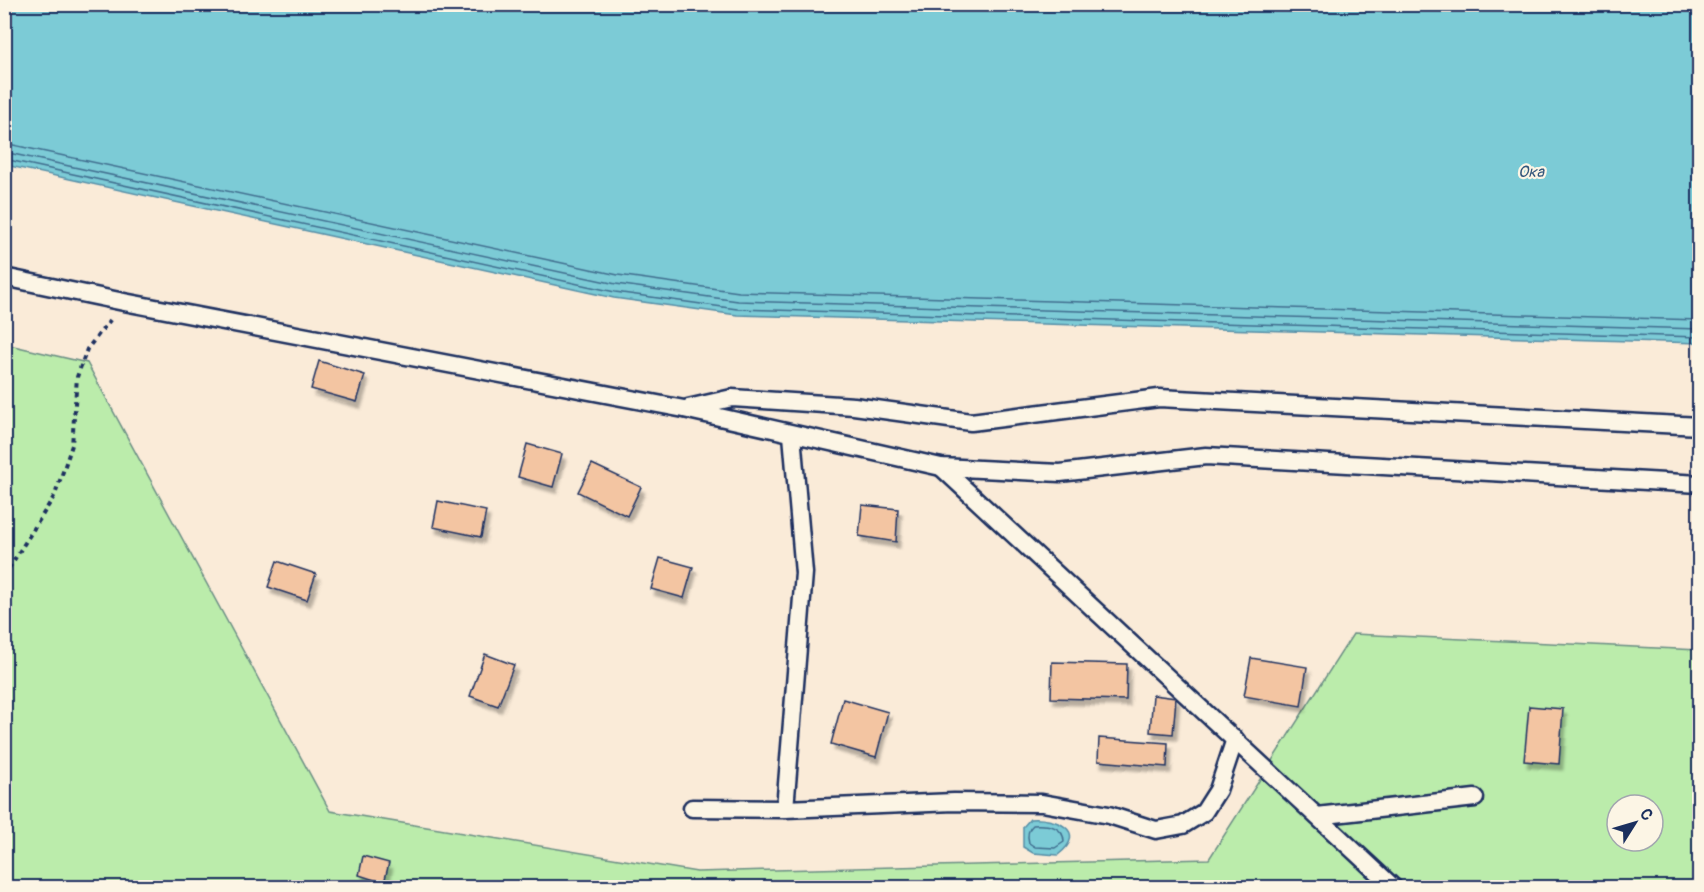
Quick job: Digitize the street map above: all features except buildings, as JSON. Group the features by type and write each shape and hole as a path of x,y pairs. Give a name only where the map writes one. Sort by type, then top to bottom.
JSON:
{"lane":[{"path":"4,277 684,409 941,467 1060,472 1206,456 1700,484"},
{"path":"684,409 732,398 854,406 971,422 1159,398 1700,426"},
{"path":"786,808 804,573 792,435"},
{"path":"941,467 1394,888"},
{"path":"692,808 786,808 954,802 1042,803 1108,815 1156,830 1183,825 1204,812 1218,790 1235,739"},
{"path":"1317,816 1475,798"}],"path":[{"path":"4,576 56,495 72,445 77,377 87,349 124,302"}],"green space":[{"path":"5,344 87,363 330,811 697,872 1209,859 1353,634 1699,650 1699,887 5,888"}],"water":[{"name":"Ока","path":"5,4 1699,5 1699,343 737,315 614,298 5,165"},
{"path":"1030,819 1049,820 1065,827 1070,832 1067,846 1058,855 1033,853 1023,847 1023,827"}]}
